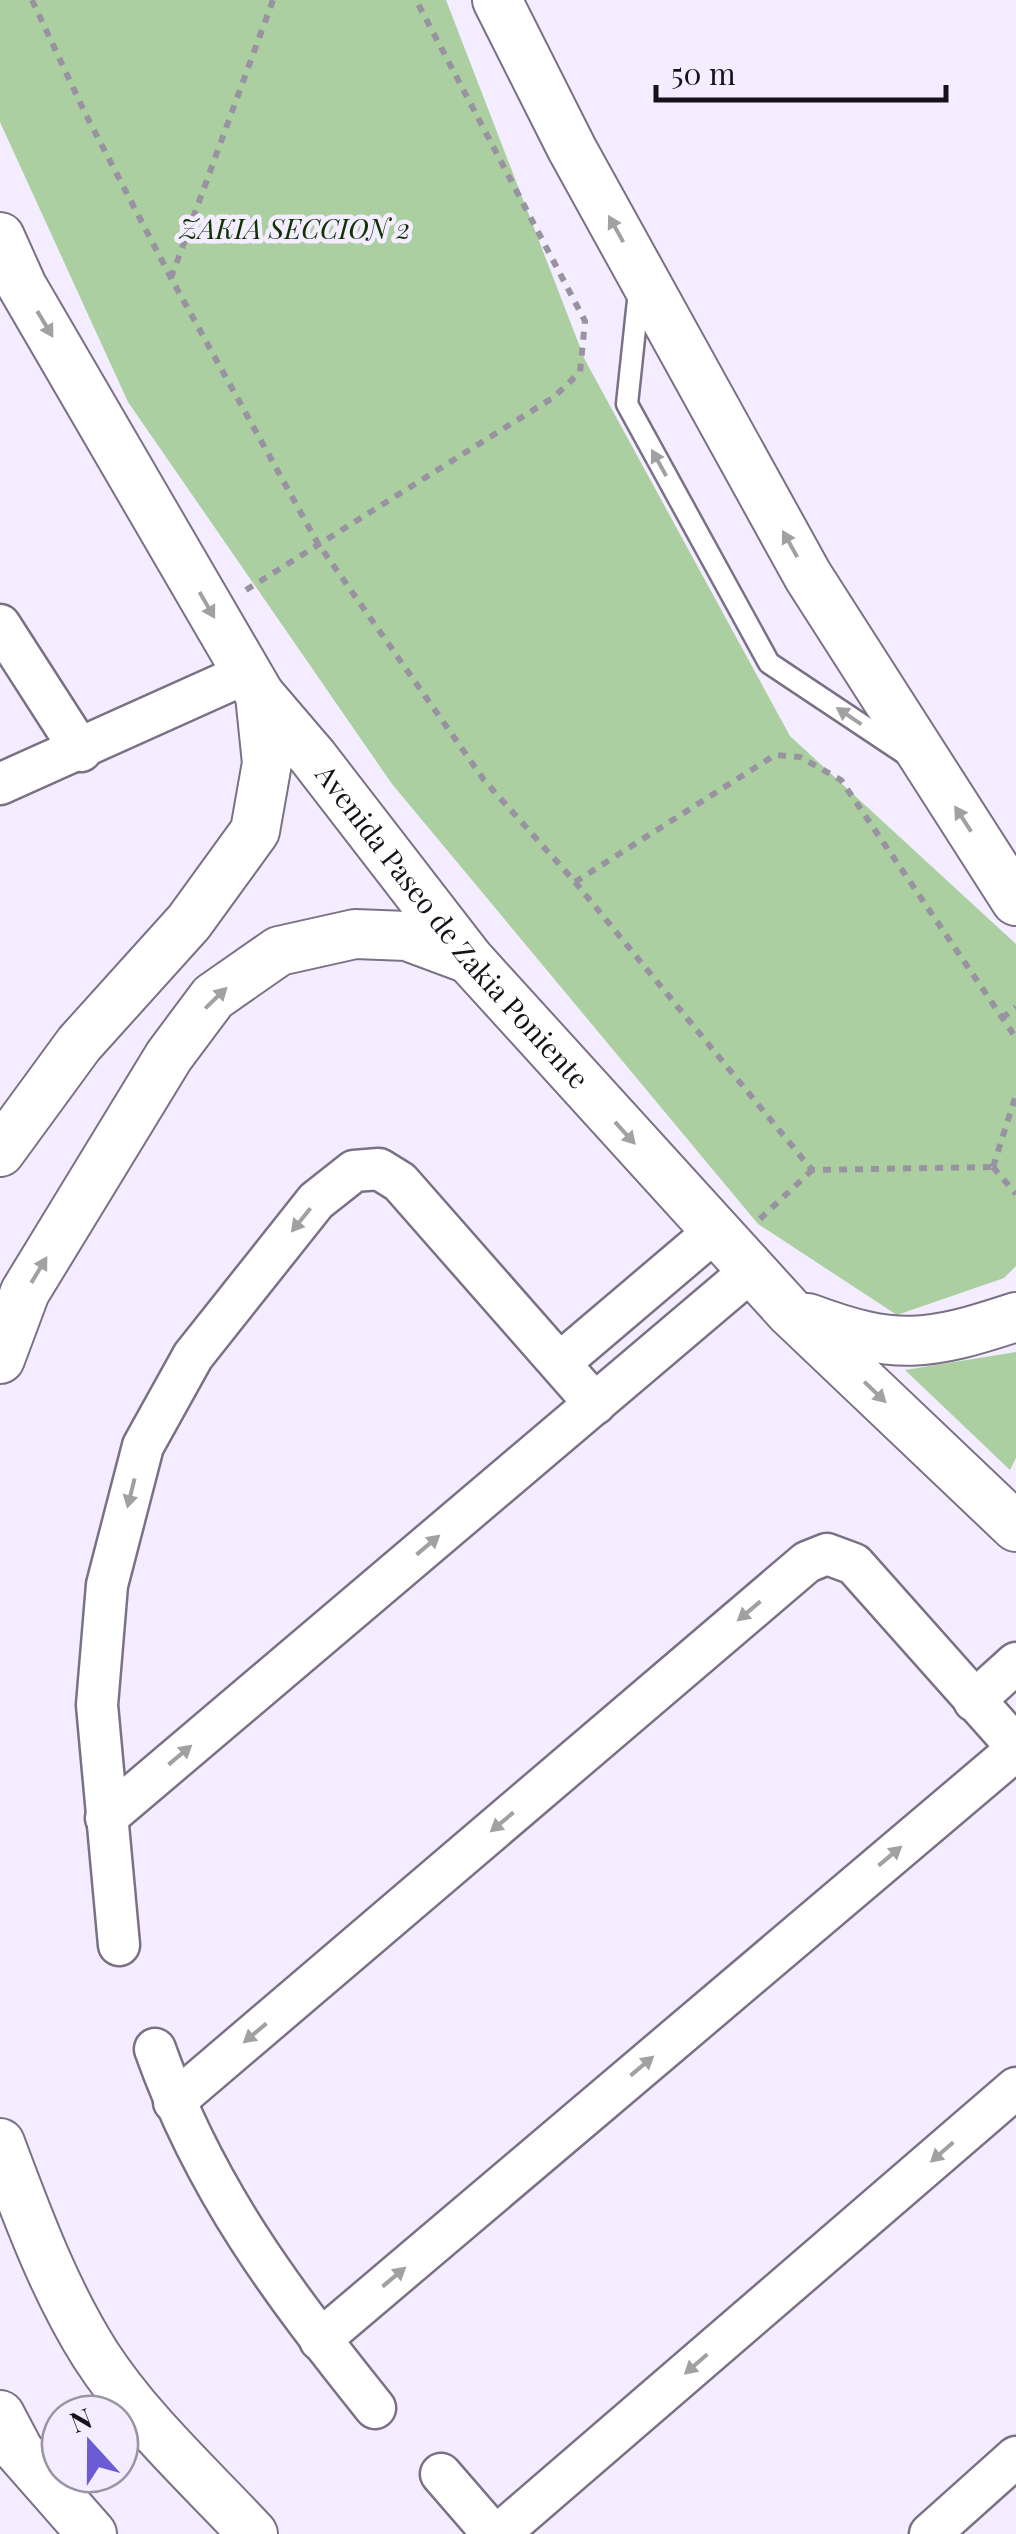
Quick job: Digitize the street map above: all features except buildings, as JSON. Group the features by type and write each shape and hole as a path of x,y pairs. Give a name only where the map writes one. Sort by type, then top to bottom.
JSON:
{"street":[{"path":"497,0 641,275 808,576 1016,901"},
{"name":"Avenida Paseo de Zakia Poniente","path":"0,237 22,286 253,684 469,958 714,1232 790,1312 1016,1527"},
{"path":"0,626 81,751"},
{"path":"0,784 253,684 267,763 255,831 189,922 79,1044 0,1152"},
{"path":"0,1359 25,1292 169,1056 213,997 279,951 356,934 407,936 469,958"},
{"path":"119,1945 96,1705 107,1585 142,1446 194,1356 316,1201 354,1171 379,1169 400,1182 595,1404"},
{"path":"560,1362 714,1232"},
{"path":"106,1818 752,1270"},
{"path":"790,1312 864,1339 943,1341 1016,1316"},
{"path":"174,2102 807,1562 826,1554 854,1564 1016,1748 320,2340"},
{"path":"974,1701 1016,1663"},
{"path":"154,2049 174,2102 244,2238 375,2408"},
{"path":"440,2474 496,2534 1016,2088"},
{"path":"0,2143 58,2285 115,2394"},
{"path":"0,2415 19,2451 40,2464"},
{"path":"140,2438 253,2534"},
{"path":"930,2534 1016,2457"},
{"path":"78,2494 92,2534"}],"lane":[{"path":"641,275 626,404 768,663 931,770"}],"path":[{"path":"32,0 85,114 171,278 317,542 484,780 576,882 812,1170"},
{"path":"171,278 273,0"},
{"path":"268,574 554,397 580,372 585,321 416,0"},
{"path":"576,882 775,755 800,758 842,780 1016,1038"},
{"path":"1002,1018 1016,1008"},
{"path":"993,1168 1016,1095"},
{"path":"769,1210 812,1170 993,1168 1016,1194"}],"green space":[{"name":"ZAKIA SECCION 2","path":"0,0 446,0 585,360 790,736 1016,944 1016,1266 1004,1278 897,1315 758,1224 392,784 128,402 0,122"},
{"path":"1016,1352 1016,1458 1010,1470 905,1370"}]}
